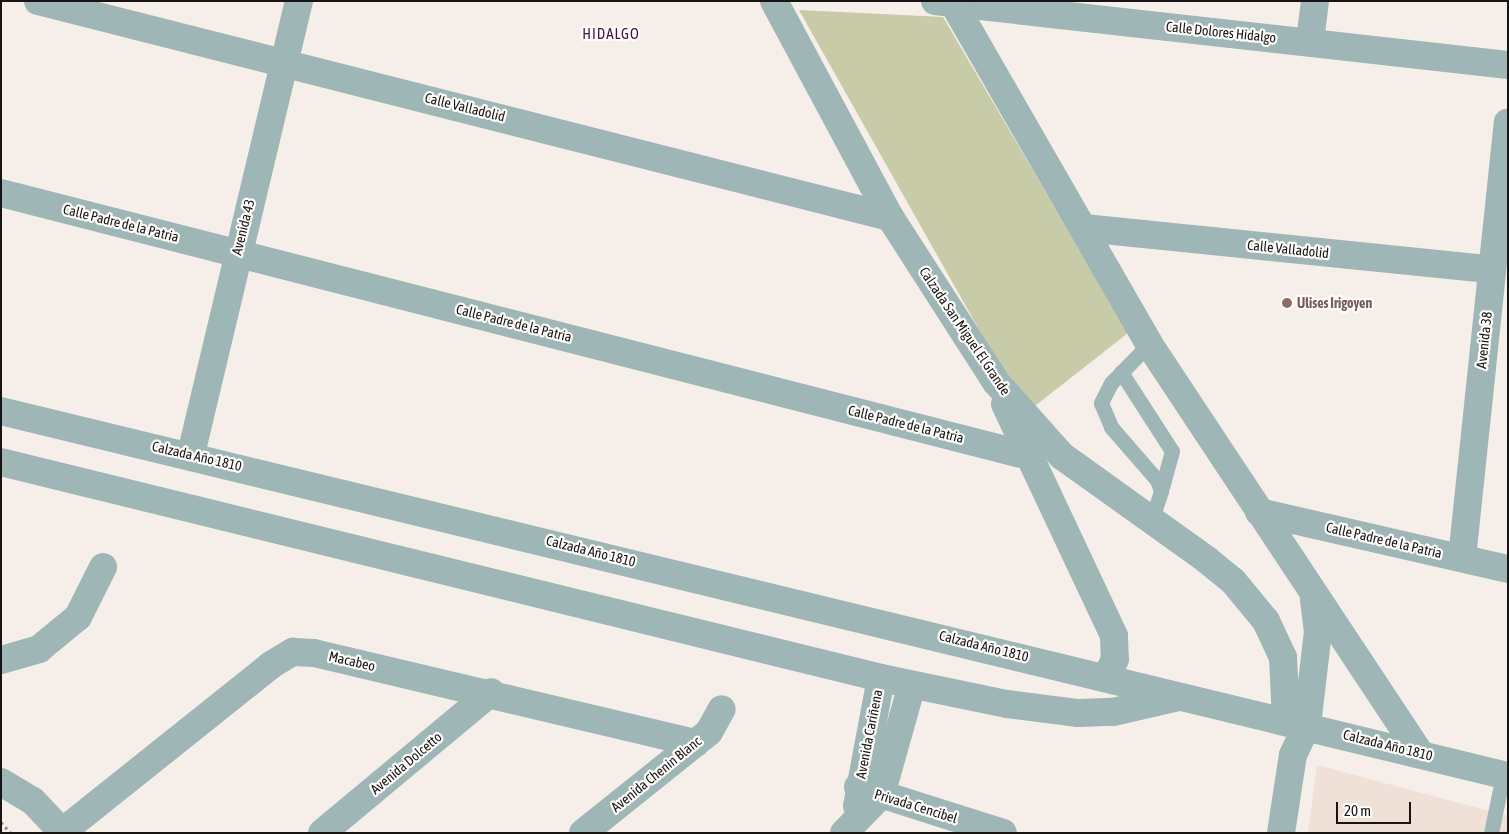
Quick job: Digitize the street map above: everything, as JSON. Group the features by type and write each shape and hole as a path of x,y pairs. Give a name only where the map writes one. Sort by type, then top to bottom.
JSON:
{"street":[{"name":"Calle Valladolid","path":"38,1 285,61 890,217"},
{"name":"Avenida 43","path":"191,454 237,252 299,1"},
{"name":"Calzada San Miguel El Grande","path":"774,1 890,217 996,382 1062,456 1233,581 1266,621 1282,657 1297,723"},
{"path":"1310,41 1314,1"},
{"name":"Calzada San Miguel El Grande","path":"947,2 1084,228 1149,344 1313,592 1318,632 1297,723 1281,833"},
{"name":"Calle Dolores Hidalgo","path":"947,2 1310,41 1508,65"},
{"name":"Avenida 38","path":"1462,558 1508,122"},
{"name":"Calle Padre de la Patria","path":"1,193 1025,455"},
{"name":"Calle Valladolid","path":"1084,228 1492,269"},
{"path":"996,382 1025,455 1114,636 1115,659 1106,676"},
{"name":"Calzada Año 1810","path":"1,412 191,454 1106,676 1179,697 1419,752 1505,776"},
{"name":"Calzada Año 1810","path":"1,462 912,685 1078,713 1143,708 1179,697"},
{"name":"Calle Padre de la Patria","path":"1259,512 1508,569"},
{"path":"1,660 39,648 78,618 103,568"},
{"path":"1313,592 1419,752"},
{"name":"Macabeo","path":"63,832 271,664 293,652 314,653 491,692 696,742"},
{"name":"Avenida Cariñena","path":"870,791 881,678"},
{"name":"Avenida Cariñena","path":"851,827 870,791 912,685"},
{"name":"Avenida Dolcetto","path":"322,833 491,692"},
{"name":"Avenida Chenin Blanc","path":"583,833 696,742 718,722 722,709"},
{"path":"1,782 33,801 63,832"},
{"name":"Privada Cencibel","path":"870,791 1003,833"}],"lane":[{"path":"1149,344 1104,392 1101,403 1105,416 1161,490"},
{"path":"1121,372 1172,451 1152,521"},
{"path":"1491,833 1505,776"}],"path":[{"path":"1,822 11,833"}],"shaded area":[{"path":"1317,765 1508,816 1508,833 1308,833"}],"green space":[{"path":"799,10 943,17 1128,333 1026,413"}],"place":[{"name":"Ulises Irigoyen","path":"1287,303"}],"district":[{"name":"HIDALGO","path":"611,34"}]}
